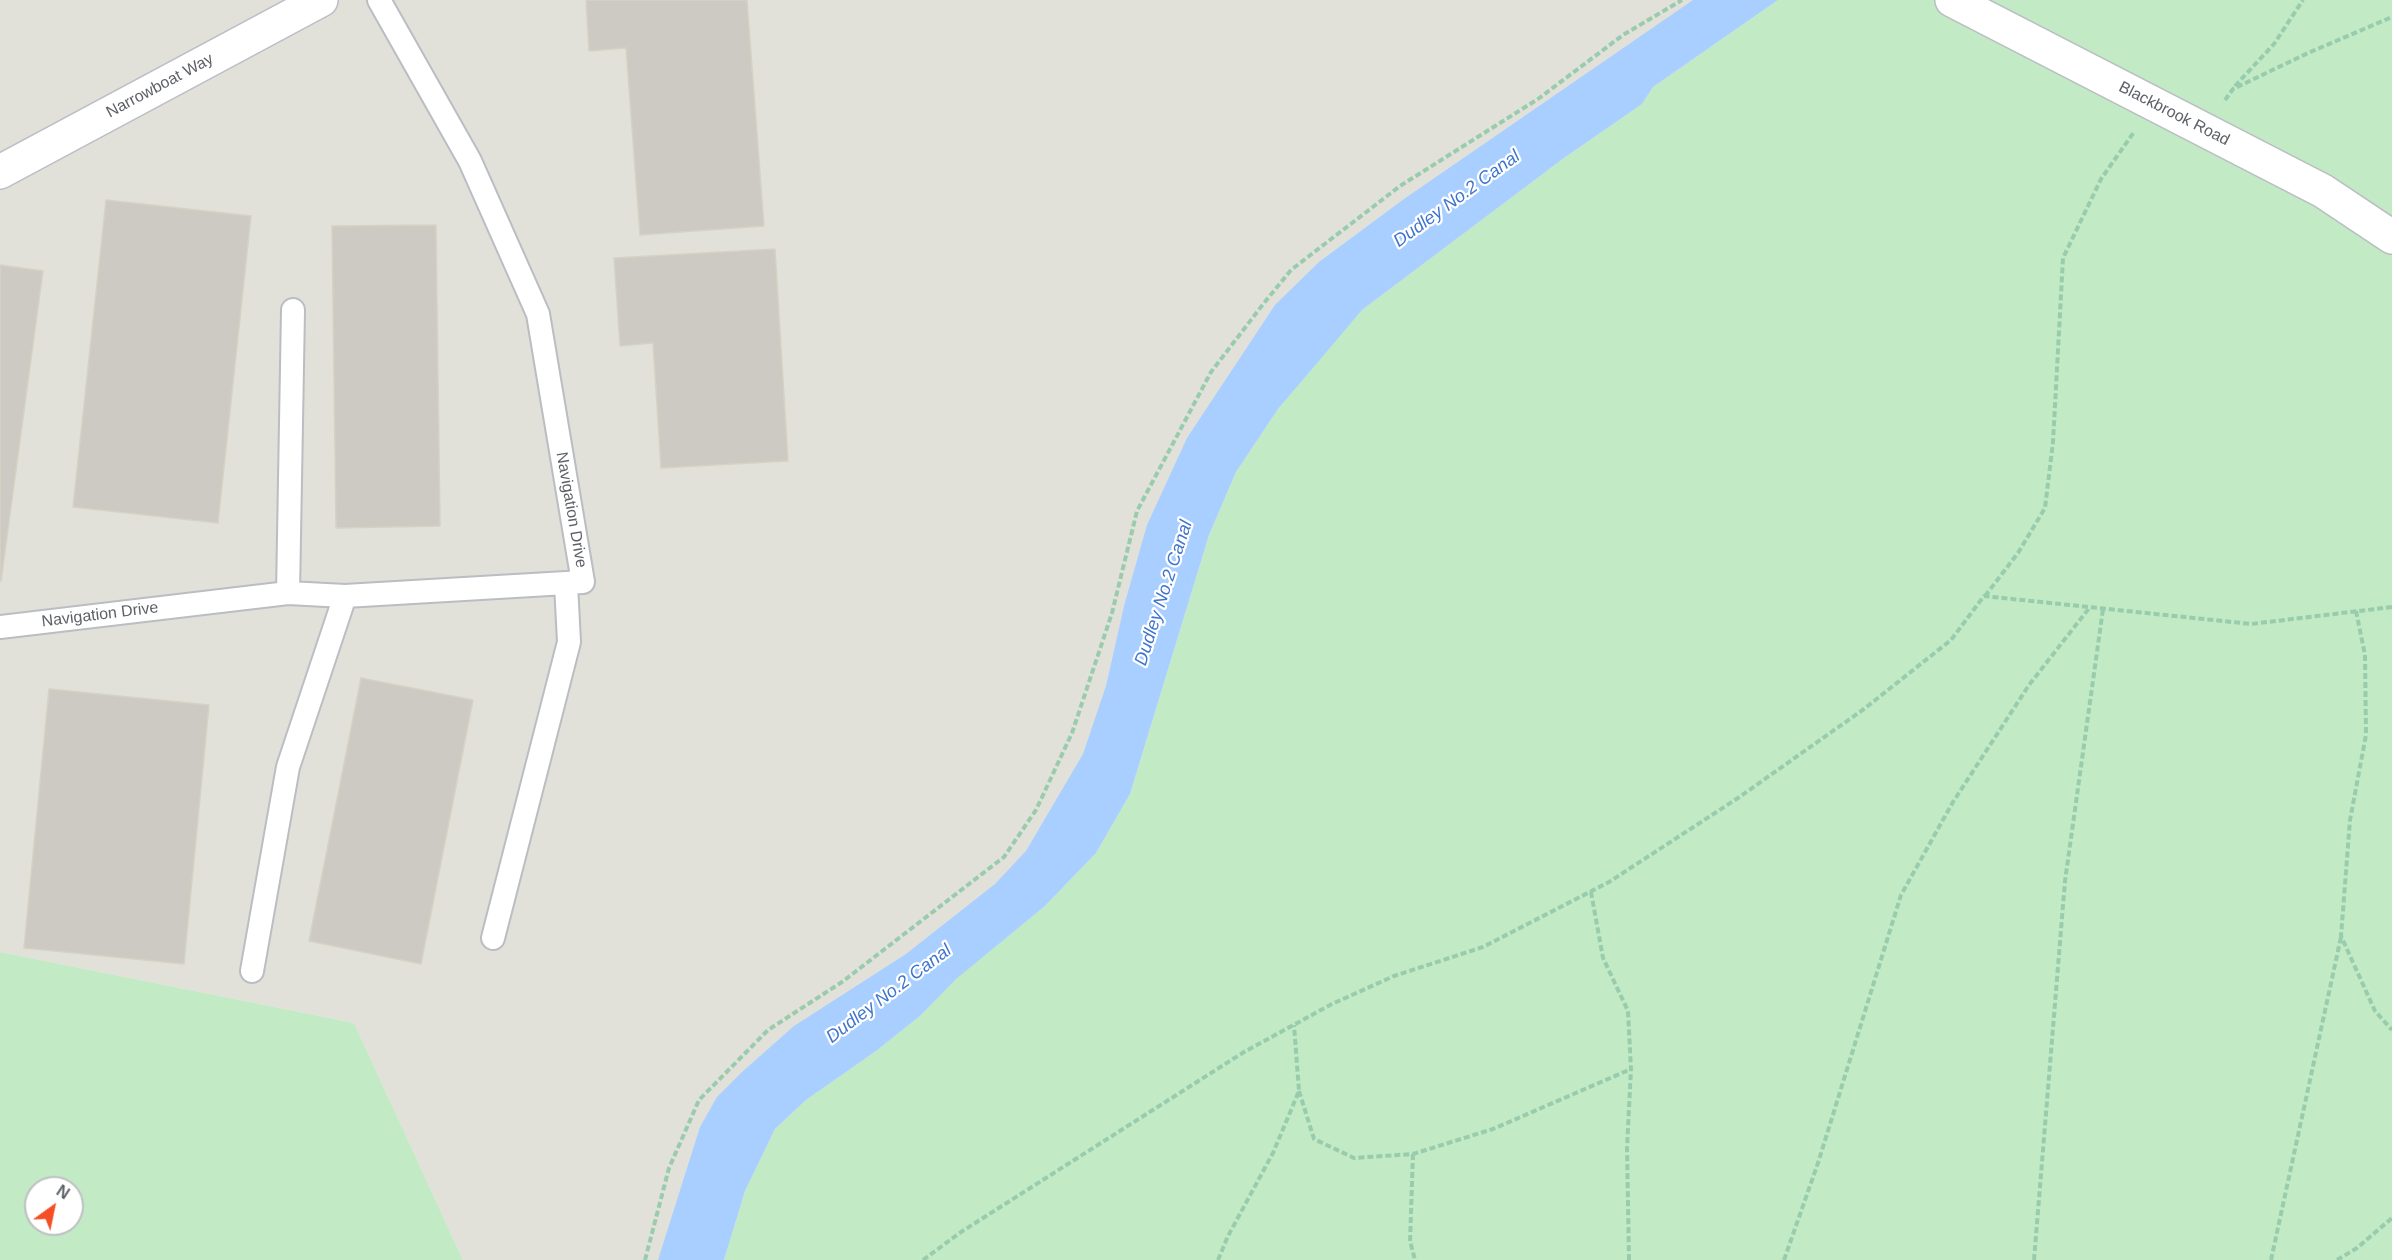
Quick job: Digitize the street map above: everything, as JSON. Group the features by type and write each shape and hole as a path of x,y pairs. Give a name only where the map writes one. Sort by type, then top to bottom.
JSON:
{"street":[{"name":"Narrowboat Way","path":"0,172 321,0"},
{"name":"Blackbrook Road","path":"1952,0 2324,191 2392,237"}],"lane":[{"name":"Navigation Drive","path":"0,627 288,593 345,596 583,582 538,314 470,161 379,0"},
{"path":"288,593 292,310"},
{"path":"493,938 569,642 566,584"},
{"path":"252,971 288,767 345,596"}],"path":[{"path":"645,1260 669,1168 699,1100 768,1030 842,982 1004,857 1036,810 1072,733 1112,613 1137,511 1211,372 1278,286 1292,270 1400,186 1538,99 1623,35 1682,0"},
{"path":"2203,129 2233,89 2274,44 2303,0"},
{"path":"2233,89 2308,53 2392,17"},
{"path":"923,1260 961,1232 1244,1052 1332,1004 1394,976 1483,947 1609,882 1738,798 1864,709 1951,640 2018,553 2045,508 2053,442 2063,258 2101,179 2153,104"},
{"path":"1984,596 2251,624 2392,607"},
{"path":"1784,1260 1818,1163 1901,895 1953,802 2029,685 2090,607"},
{"path":"2034,1260 2066,881 2103,609"},
{"path":"2271,1260 2341,936 2350,820 2366,735 2365,655 2356,611"},
{"path":"1591,892 1602,958 1628,1011 1631,1068 1627,1148 1629,1260"},
{"path":"2341,936 2375,1011 2392,1030"},
{"path":"1294,1025 1299,1091 1314,1138 1354,1158 1413,1154 1493,1129 1631,1068"},
{"path":"1218,1260 1228,1236 1273,1153 1299,1091"},
{"path":"1413,1154 1410,1241 1415,1260"},
{"path":"2337,1260 2357,1248 2392,1218"}],"shaded area":[{"path":"0,0 1738,0 1279,358 1096,792 824,1042 687,1260 463,1260 354,1023 0,952"}],"green space":[{"path":"1778,0 2392,0 2392,1260 724,1260 745,1191 775,1129 806,1100 876,1051 920,1016 955,979 1045,906 1096,853 1130,794 1209,535 1236,472 1278,409 1321,357 1362,310 1564,158 1642,104 1653,87"},
{"path":"0,952 354,1023 463,1260 0,1260"}],"water":[{"name":"Dudley No.2 Canal","path":"1693,0 1778,0 1653,87 1642,104 1564,158 1362,310 1278,409 1236,472 1209,535 1130,794 1096,853 1045,906 956,979 920,1016 876,1051 806,1100 775,1129 745,1191 724,1260 658,1260 700,1127 717,1097 794,1026 906,954 995,884 1026,851 1083,754 1106,686 1124,606 1147,525 1187,438 1275,305 1319,262 1404,199"}],"building":[{"path":"586,0 747,0 764,226 640,235 626,48 589,51"},
{"path":"106,200 251,216 218,523 73,507"},
{"path":"436,225 440,526 336,528 332,226"},
{"path":"775,249 788,461 661,468 653,343 620,346 614,258"},
{"path":"0,265 43,271 1,581 0,581"},
{"path":"361,678 473,700 421,964 309,941"},
{"path":"49,689 209,705 184,964 24,948"}]}
